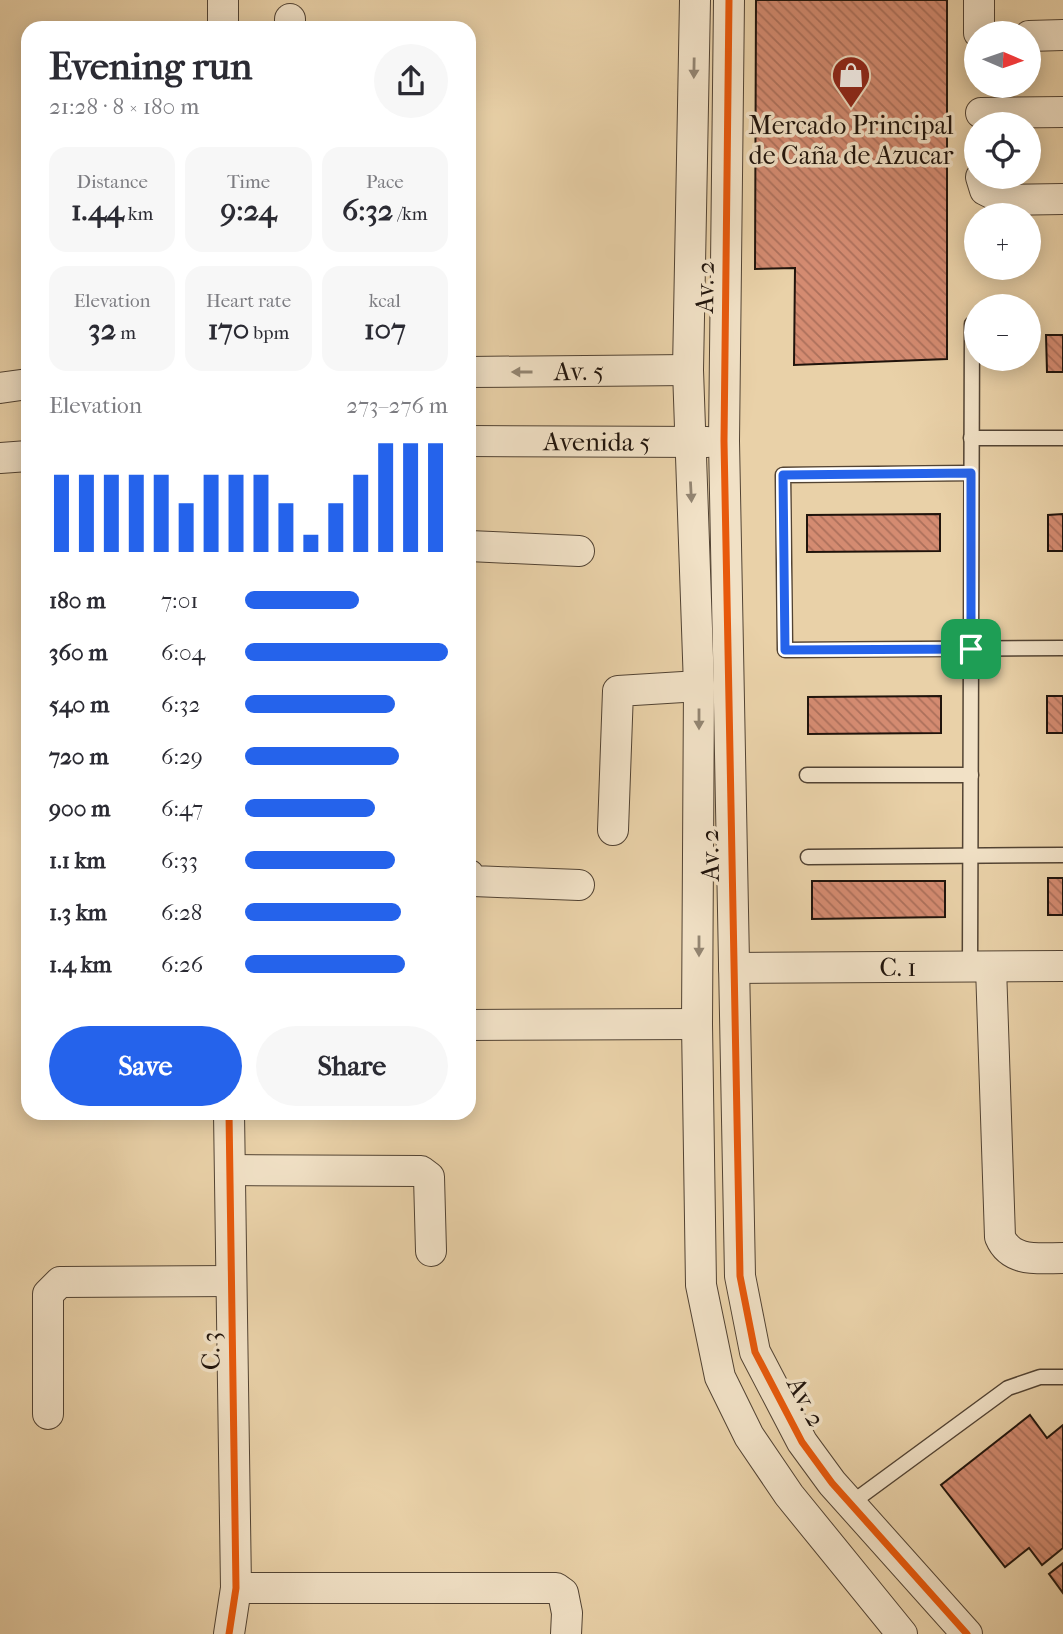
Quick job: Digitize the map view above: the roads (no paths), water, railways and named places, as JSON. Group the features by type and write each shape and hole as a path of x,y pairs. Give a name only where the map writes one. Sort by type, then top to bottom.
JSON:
{"street":[{"path":"223,0 223,21"},
{"name":"Av. 2","path":"695,0 688,370 699,686 697,1024 701,1285 720,1377 749,1436 789,1495 902,1634"},
{"name":"Av. 2","path":"729,0 724,441 740,1276 755,1352 802,1442 850,1504 967,1634"},
{"path":"979,0 979,21"},
{"path":"1041,36 1063,35"},
{"path":"981,108 1063,112"},
{"path":"985,189 1005,200 1063,199"},
{"name":"Av. 5","path":"476,372 688,370"},
{"path":"0,388 21,385"},
{"name":"Avenida 5","path":"476,441 724,441"},
{"path":"0,458 21,456"},
{"path":"476,546 579,551"},
{"path":"613,830 618,691 699,686"},
{"path":"476,881 579,885"},
{"name":"C. 1","path":"734,968 1063,966"},
{"path":"980,967 1000,1237 1008,1250 1020,1257 1063,1258"},
{"path":"476,1025 697,1024"},
{"name":"C. 3","path":"229,1120 236,1588 229,1634"},
{"path":"230,1170 421,1171 429,1177 431,1251"},
{"path":"48,1414 48,1294 60,1282 231,1281"},
{"path":"236,1588 556,1588 563,1593 566,1634"}],"lane":[{"path":"972,371 971,858 980,967"},
{"path":"971,438 1063,438"},
{"path":"971,473 783,475 785,650 1063,648"},
{"path":"807,775 971,775"},
{"path":"808,857 971,858 1063,855"},
{"path":"850,1504 1008,1388 1041,1377 1063,1377"}],"place":[{"name":"Mercado Principal de Caña de Azucar","path":"851,109"}]}
